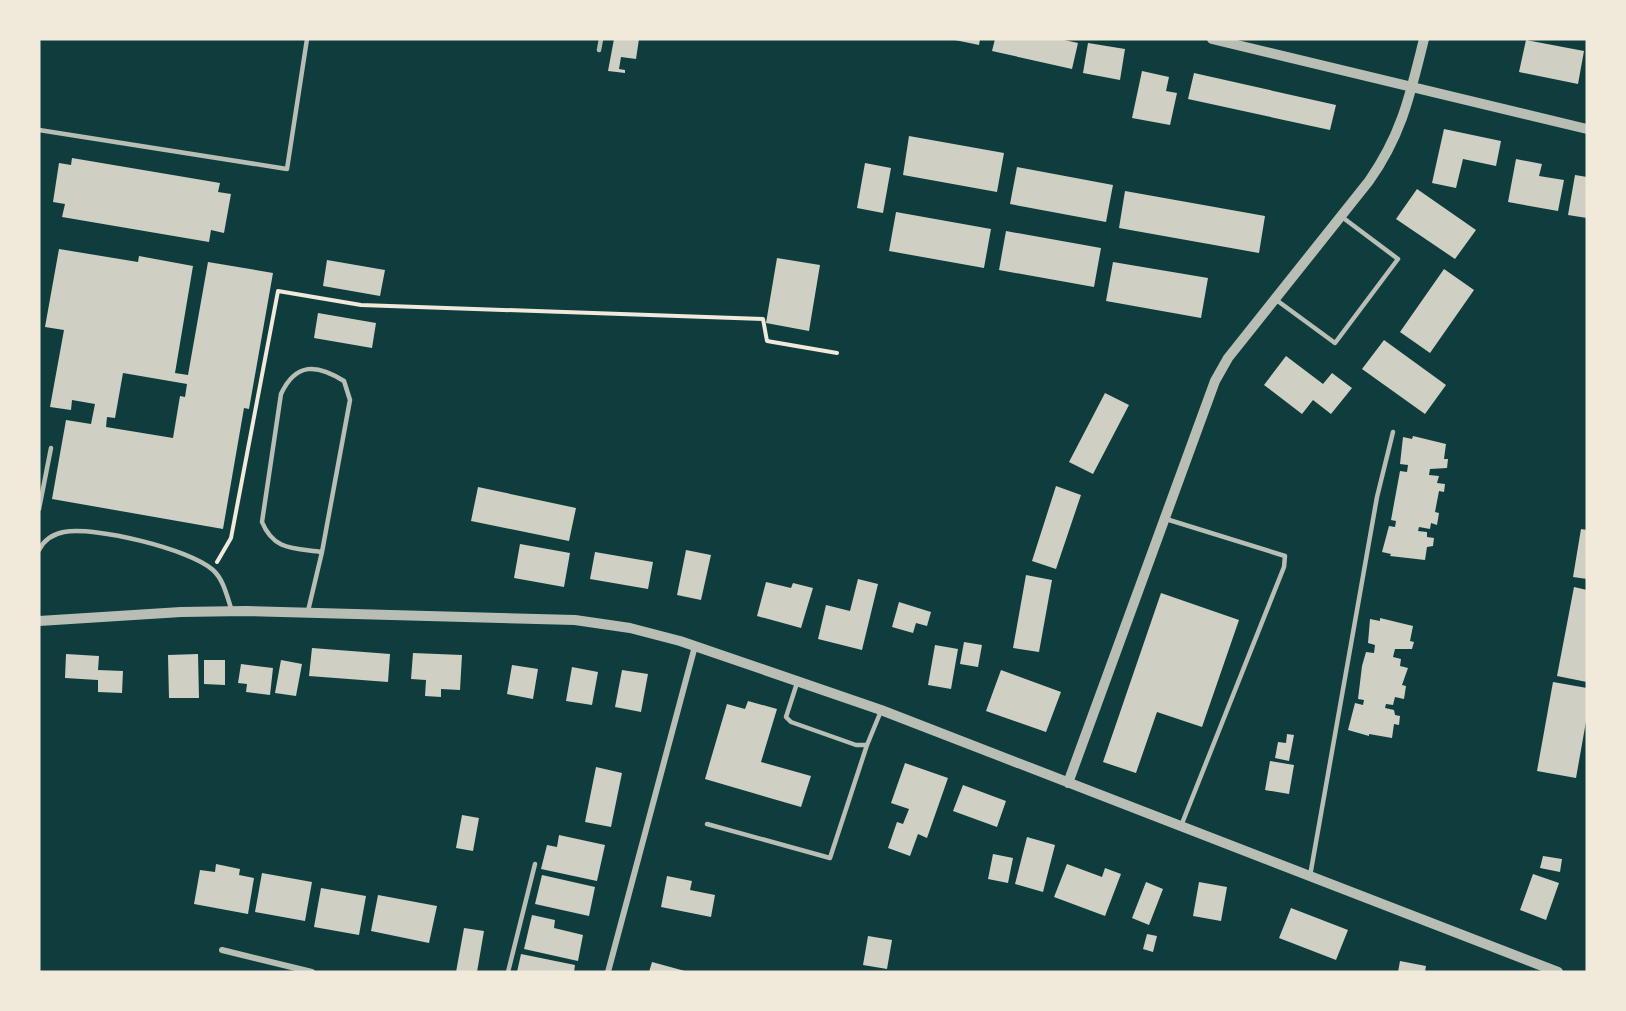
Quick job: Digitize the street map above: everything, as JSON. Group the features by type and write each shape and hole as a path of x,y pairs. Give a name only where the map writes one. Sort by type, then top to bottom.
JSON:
{"street":[{"path":"1212,39 1587,129"},
{"path":"1068,783 1215,381 1228,358 1389,152 1402,124 1424,39"},
{"path":"39,621 232,611 592,621 630,628 695,646 881,710 1558,972"},
{"path":"608,972 695,646"},
{"path":"222,950 312,972"}],"lane":[{"path":"39,130 287,169 307,39"},
{"path":"599,50 601,39"},
{"path":"1275,299 1335,343 1398,259 1341,216"},
{"path":"307,612 322,552 350,400 344,381 329,372 303,369 289,377 281,394 262,522 268,537 282,546 322,552"},
{"path":"1310,876 1375,508 1393,432"},
{"path":"39,509 51,448"},
{"path":"1164,518 1285,556 1284,567 1181,826"},
{"path":"40,547 51,536 83,531 154,543 194,557 212,569 221,579 232,611"},
{"path":"797,680 786,717 791,722 856,745 867,745"},
{"path":"707,824 830,858 867,745 881,710"},
{"path":"508,972 535,864"}],"path":[{"path":"212,569 231,538 278,291 361,305 763,319 767,341 837,353"}],"building":[{"path":"614,39 639,39 636,59 621,57 619,69 625,70 625,73 608,71"},
{"path":"950,39 980,39 979,45"},
{"path":"995,39 1060,39 1078,43 1072,69 992,51"},
{"path":"1526,40 1584,51 1578,84 1519,72"},
{"path":"1088,43 1125,49 1120,80 1083,73"},
{"path":"1142,71 1169,77 1166,91 1177,93 1170,125 1132,118"},
{"path":"1194,73 1336,105 1330,130 1188,99"},
{"path":"1444,129 1501,141 1496,166 1463,159 1456,188 1432,183"},
{"path":"909,136 1004,153 997,192 903,175"},
{"path":"72,158 220,183 218,192 231,194 224,233 211,230 209,242 62,217 65,204 53,202 59,163 71,165"},
{"path":"1516,159 1542,164 1539,176 1564,180 1558,211 1508,202"},
{"path":"865,163 891,168 883,213 857,208"},
{"path":"1017,167 1113,185 1106,222 1010,204"},
{"path":"1575,175 1587,177 1587,218 1568,215"},
{"path":"1417,189 1476,230 1455,259 1396,219"},
{"path":"1125,191 1265,216 1259,253 1119,228"},
{"path":"896,212 991,229 984,268 889,251"},
{"path":"1006,231 1101,248 1094,287 999,270"},
{"path":"59,249 138,262 139,256 193,266 175,373 188,375 208,262 273,273 249,409 244,408 223,529 52,499 66,420 91,424 95,404 72,400 71,410 50,407 64,330 45,327","holes":["123,373 187,384 185,397 180,396 173,438 106,427 107,417 115,418"]},
{"path":"777,258 820,265 809,331 766,323"},
{"path":"327,260 385,270 380,296 323,286"},
{"path":"1113,262 1208,278 1201,318 1106,301"},
{"path":"1444,269 1474,290 1430,353 1400,332"},
{"path":"318,313 376,323 372,348 314,338"},
{"path":"1384,340 1446,385 1425,414 1362,369"},
{"path":"1286,356 1323,384 1332,373 1352,388 1331,414 1313,400 1302,414 1264,385"},
{"path":"1105,393 1129,405 1093,474 1069,462"},
{"path":"1413,436 1446,444 1444,459 1448,459 1447,468 1430,469 1429,475 1439,476 1437,483 1445,484 1444,492 1439,491 1435,512 1439,513 1437,525 1431,523 1430,529 1419,527 1418,531 1427,532 1427,537 1434,538 1433,546 1427,547 1425,560 1390,556 1391,554 1382,552 1389,526 1395,527 1396,521 1391,520 1400,471 1407,472 1408,465 1400,464 1403,437 1412,439"},
{"path":"1056,486 1081,495 1056,569 1032,561"},
{"path":"478,487 576,508 569,541 471,521"},
{"path":"1581,529 1587,530 1587,579 1573,577"},
{"path":"520,544 570,553 564,587 514,578"},
{"path":"686,550 711,555 701,600 677,595"},
{"path":"595,552 653,562 648,589 590,579"},
{"path":"1026,575 1052,580 1039,652 1013,648"},
{"path":"858,579 878,584 862,650 818,639 826,605 850,611"},
{"path":"766,582 791,588 793,583 813,588 801,628 757,616"},
{"path":"1574,587 1587,590 1587,682 1557,676"},
{"path":"1161,593 1239,620 1202,727 1157,712 1136,773 1103,762"},
{"path":"899,602 931,612 927,626 916,623 913,633 892,627"},
{"path":"1380,618 1413,626 1410,641 1414,642 1412,649 1395,649 1393,657 1401,659 1400,666 1408,668 1402,685 1406,686 1404,699 1395,697 1393,705 1386,704 1385,708 1394,710 1395,715 1400,716 1399,725 1394,724 1392,738 1369,734 1369,736 1348,730 1355,703 1363,705 1364,700 1358,699 1366,652 1374,653 1375,645 1368,643 1370,619 1380,621"},
{"path":"964,642 982,645 978,667 960,664"},
{"path":"935,645 958,649 951,689 928,685"},
{"path":"312,648 390,654 388,682 309,676"},
{"path":"413,653 462,655 460,690 441,689 441,697 425,696 426,680 411,679"},
{"path":"66,654 99,656 98,670 123,671 122,693 98,692 98,680 65,678"},
{"path":"198,654 199,698 169,698 168,655"},
{"path":"204,660 225,660 225,685 204,684"},
{"path":"281,660 302,664 296,696 275,693"},
{"path":"241,664 273,668 270,695 246,692 247,684 238,683"},
{"path":"512,665 538,669 533,699 507,694"},
{"path":"572,667 598,672 592,705 566,701"},
{"path":"622,670 648,674 641,712 615,707"},
{"path":"1001,670 1061,692 1046,732 986,711"},
{"path":"1553,682 1587,688 1587,716 1576,778 1537,771"},
{"path":"748,701 777,709 761,762 811,776 801,807 705,779 727,704 745,709"},
{"path":"1287,734 1294,735 1289,761 1275,758 1278,742 1286,743"},
{"path":"1270,761 1294,765 1289,794 1265,790"},
{"path":"905,763 948,778 927,838 918,834 910,856 888,848 897,822 903,824 909,809 891,803"},
{"path":"596,767 622,773 611,827 585,822"},
{"path":"963,785 1006,801 997,827 953,811"},
{"path":"462,815 479,818 473,851 456,848"},
{"path":"559,835 605,845 597,881 541,869 547,845 557,847"},
{"path":"1027,837 1055,845 1043,892 1015,884"},
{"path":"993,854 1013,858 1008,883 988,879"},
{"path":"1543,856 1562,859 1560,872 1540,868"},
{"path":"216,864 240,869 239,875 254,878 248,914 194,904 200,870 215,872"},
{"path":"1067,864 1102,877 1105,868 1121,874 1105,916 1054,897"},
{"path":"262,873 312,882 305,921 255,912"},
{"path":"1533,874 1559,883 1546,920 1520,910"},
{"path":"542,875 595,887 589,916 535,904"},
{"path":"667,876 692,881 690,890 715,895 711,917 661,907"},
{"path":"1146,882 1163,889 1149,925 1132,918"},
{"path":"1199,882 1227,887 1221,921 1193,916"},
{"path":"321,888 366,896 359,935 314,927"},
{"path":"378,895 437,906 429,943 371,931"},
{"path":"1291,908 1348,930 1336,960 1279,938"},
{"path":"532,915 555,920 554,928 583,935 578,961 524,949"},
{"path":"464,928 484,931 477,972 456,972"},
{"path":"1147,934 1157,936 1153,952 1143,949"},
{"path":"868,936 892,940 887,969 863,965"},
{"path":"521,954 575,965 574,972 517,972"},
{"path":"1400,961 1426,966 1425,972 1398,972"},
{"path":"652,962 685,971 685,972 649,972"}]}
